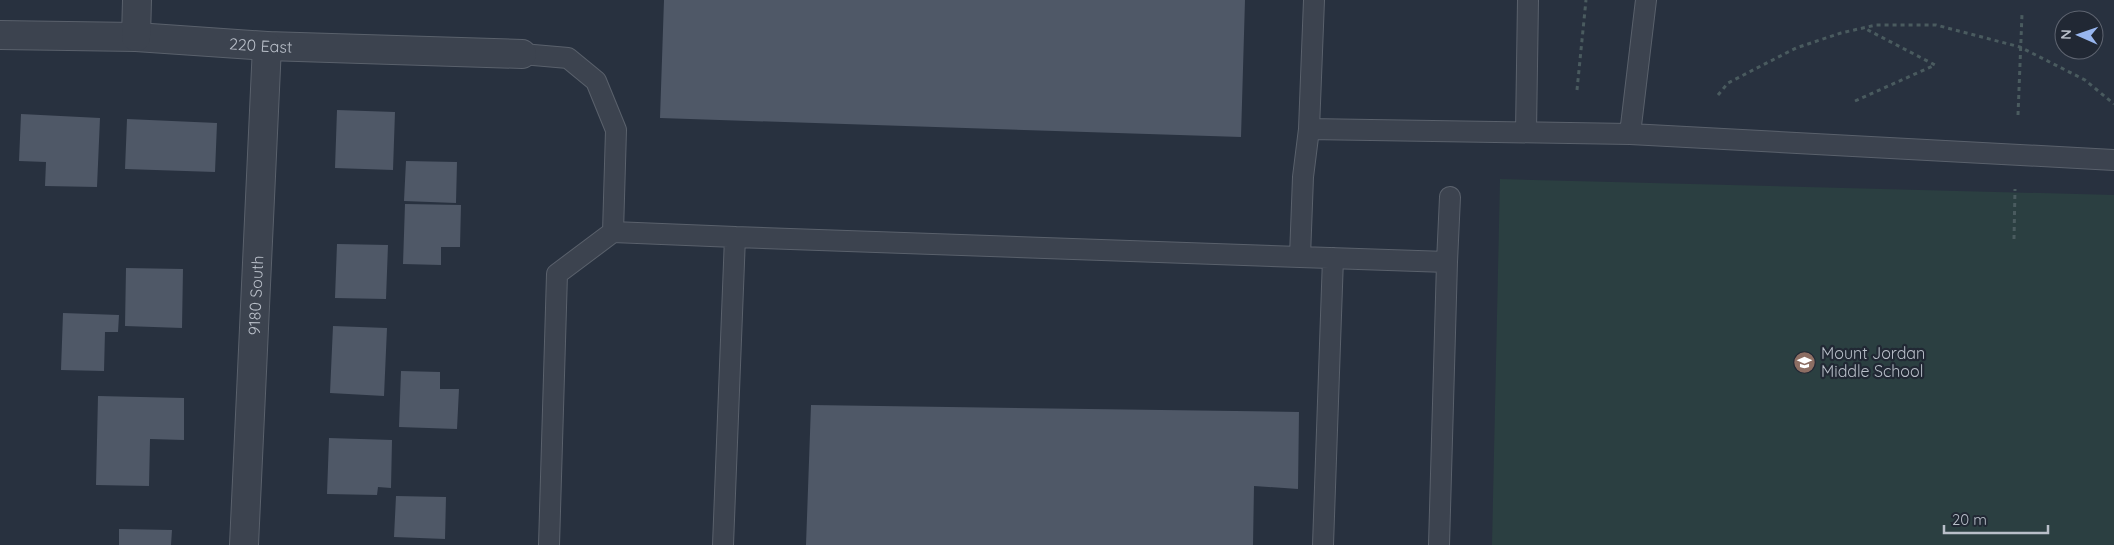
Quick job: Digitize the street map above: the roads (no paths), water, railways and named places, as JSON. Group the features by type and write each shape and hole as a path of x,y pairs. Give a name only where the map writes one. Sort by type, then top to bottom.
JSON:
{"street":[{"path":"136,37 137,0"},
{"name":"220 East","path":"0,35 136,37 267,46 522,54"},
{"name":"9180 South","path":"244,545 267,46"}],"lane":[{"path":"1300,257 1304,177 1309,129 1314,0"},
{"path":"1526,132 1528,0"},
{"path":"1630,134 1646,0"},
{"path":"522,54 568,58 596,81 616,130 613,232"},
{"path":"1309,129 1630,134 2114,160"},
{"path":"1439,545 1450,197"},
{"path":"549,545 557,274 613,232 1448,262"},
{"path":"723,545 735,237"},
{"path":"1323,545 1333,258"}],"place":[{"name":"Mount Jordan Middle School","path":"1805,362"}]}
